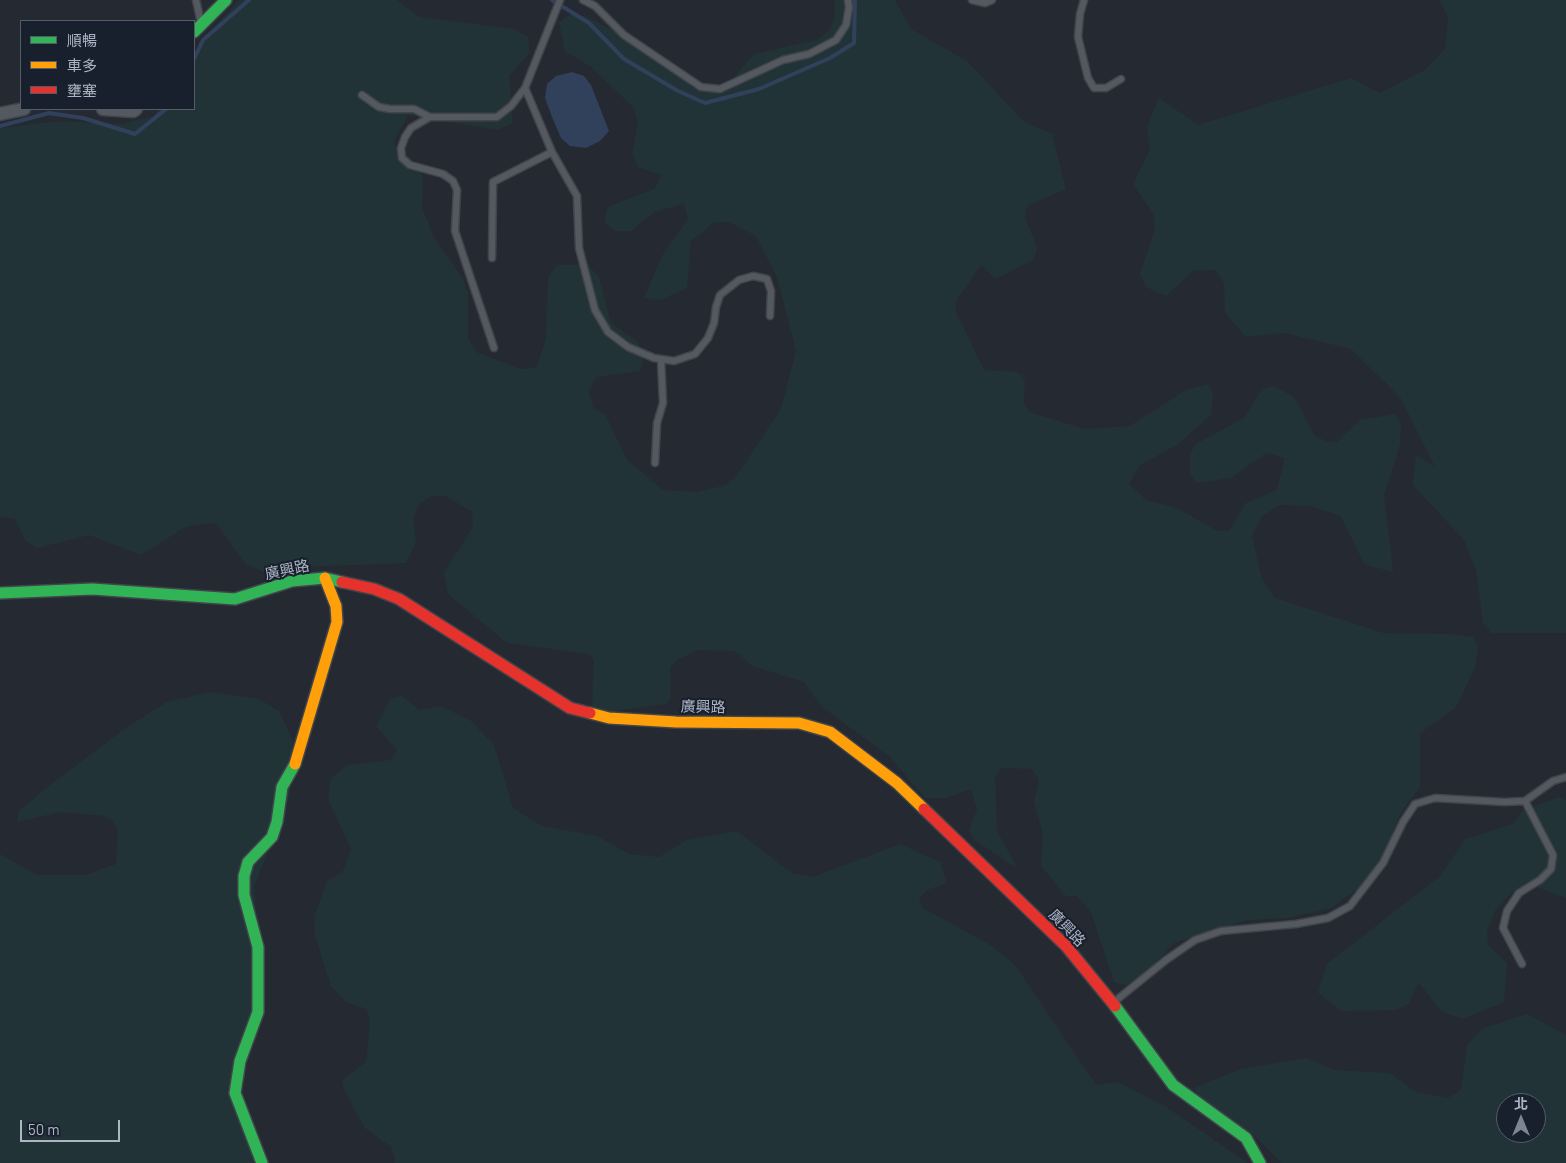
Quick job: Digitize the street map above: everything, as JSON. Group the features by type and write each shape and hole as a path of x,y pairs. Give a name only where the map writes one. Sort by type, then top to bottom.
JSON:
{"street":[{"path":"197,28 226,0"},
{"path":"0,114 20,110"},
{"path":"118,110 134,110"},
{"path":"262,1163 235,1094 240,1061 258,1012 258,947 244,895 244,876 248,862 272,837 277,822 282,787 294,768 334,634 337,622 336,606 325,578"},
{"name":"廣興路","path":"0,593 92,590 235,599 292,581 325,578 374,590 400,599 570,708 609,718 676,722 799,723 830,732 897,784 1066,946 1113,1003 1173,1085 1246,1138 1260,1163"}],"lane":[{"path":"196,0 197,28"},
{"path":"362,94 379,107 414,109 430,117 497,117 511,106 525,88 560,0"},
{"path":"583,0 595,6 624,35 701,87 720,89 783,60 809,54 836,40 846,25 848,0"},
{"path":"972,0 985,3 992,0"},
{"path":"1084,0 1080,14 1078,37 1088,78 1094,88 1106,88 1122,79"},
{"path":"525,88 552,152 577,196 579,248 594,310 608,332 628,347 654,358 674,361 695,354 708,338 714,323 720,295 739,280 753,276 767,279 771,291 770,316"},
{"path":"430,117 411,128 401,148 402,158 410,165 443,174 453,181 457,190 454,231 494,348"},
{"path":"492,258 493,182 552,152"},
{"path":"655,463 657,423 664,402 661,359"},
{"path":"1113,1003 1166,960 1195,940 1221,931 1296,924 1328,918 1350,906 1383,863 1402,822 1415,804 1435,798 1504,802 1525,801 1553,781 1566,777"},
{"path":"1522,964 1504,928 1506,911 1519,893 1540,880 1551,869 1553,855 1525,801"}],"shaded area":[{"path":"239,0 397,0 419,17 514,29 528,37 530,52 509,76 513,123 499,130 408,115 394,141 400,156 414,163 423,176 422,207 433,236 463,279 468,293 468,339 476,352 520,369 536,368 546,339 548,277 557,265 588,265 599,277 611,323 637,341 644,355 640,371 596,377 589,392 593,407 606,416 627,460 663,490 696,492 727,485 738,474 781,409 796,351 777,277 756,236 729,222 714,222 691,241 687,288 660,300 644,298 662,256 688,219 684,204 654,212 631,231 615,231 604,222 608,207 654,189 662,175 638,167 632,153 638,124 634,108 591,67 565,51 559,22 572,13 587,17 659,54 693,88 724,89 754,54 817,40 830,30 835,16 835,0 895,0 911,29 967,61 1023,121 1052,134 1066,189 1027,206 1025,217 1037,248 1034,259 996,279 981,265 957,299 955,310 984,370 1017,372 1025,380 1024,402 1029,412 1085,429 1130,426 1186,390 1207,384 1213,393 1211,415 1178,444 1140,465 1129,484 1146,500 1179,509 1217,531 1229,531 1246,503 1277,490 1285,458 1266,453 1231,478 1197,483 1190,475 1190,454 1196,444 1244,418 1262,389 1273,386 1294,397 1315,436 1326,441 1337,442 1360,420 1394,414 1401,422 1400,444 1384,496 1393,572 1364,564 1341,516 1311,506 1279,505 1261,517 1252,536 1262,579 1275,598 1383,633 1451,634 1473,637 1478,647 1475,668 1456,707 1420,733 1420,787 1400,814 1376,876 1331,908 1288,918 1247,920 1174,943 1144,976 1125,985 1114,982 1091,912 1077,896 1066,896 1041,866 1043,835 1034,802 1039,780 1032,769 1002,768 995,777 997,831 1018,869 973,839 969,830 977,809 971,789 946,798 925,798 890,757 822,707 804,682 753,666 735,651 697,650 676,661 670,667 671,698 666,704 598,713 592,709 594,660 589,654 507,643 448,594 444,573 473,527 472,512 446,496 431,496 419,504 413,519 416,542 406,563 302,567 273,576 246,564 216,523 187,526 141,555 89,535 37,548 25,540 15,519 0,517 0,128 59,121 123,124 154,116 157,110 195,110 195,52 204,39"},
{"path":"1438,0 1566,0 1566,633 1492,633 1483,623 1476,570 1464,540 1413,485 1416,455 1435,467 1400,397 1351,349 1284,333 1246,337 1225,313 1224,283 1215,270 1193,271 1166,296 1146,287 1140,274 1155,230 1154,215 1133,184 1150,149 1147,127 1159,98 1198,125 1351,78 1380,93 1425,70 1445,49 1448,19 1442,4"},
{"path":"210,692 259,699 279,711 293,741 290,795 254,887 263,993 233,1081 264,1163 0,1163 0,854 37,875 85,875 116,864 118,831 113,821 104,816 61,812 17,822 19,811 127,727 167,702"},
{"path":"402,696 419,710 440,706 470,720 494,745 513,808 542,826 597,836 629,854 659,857 687,840 737,831 791,873 813,877 900,844 940,862 947,883 927,890 919,898 923,908 992,946 1015,965 1096,1085 1118,1082 1166,1107 1248,1163 395,1163 391,1147 365,1128 344,1090 342,1080 366,1062 370,1020 366,1009 346,1002 331,986 315,936 315,914 327,882 344,870 351,849 328,799 331,778 348,765 391,760 397,750 376,726 391,699"},
{"path":"1559,797 1566,800 1566,898 1537,887 1512,892 1496,909 1487,930 1488,945 1507,963 1504,1002 1462,1019 1441,1011 1419,983 1408,1004 1396,1010 1342,1011 1318,993 1327,964 1439,877 1466,839 1513,824 1522,811"},
{"path":"1527,1014 1566,1035 1566,1163 1281,1163 1252,1133 1206,1107 1194,1088 1241,1069 1307,1058 1334,1070 1390,1073 1416,1092 1448,1098 1461,1090 1467,1045 1482,1029"}],"water":[{"path":"572,72 584,76 591,85 609,131 600,141 586,148 570,146 561,138 545,98 547,84 556,76"}],"waterway":[{"path":"195,57 203,40 249,0"},
{"path":"552,0 589,23 624,59 678,91 705,103 759,89 830,58 854,43 855,0"},
{"path":"0,126 49,113 83,118 135,134 165,110"}],"traffic: fast":[{"path":"195,31 226,0"},
{"path":"0,593 92,589 235,599 292,581 325,578 342,582"},
{"path":"262,1163 235,1093 240,1061 258,1012 258,947 244,895 244,876 248,862 272,837 277,822 282,787 295,764"},
{"path":"1115,1006 1173,1085 1246,1138 1260,1163"}],"traffic: slow":[{"path":"295,764 337,622 336,606 325,578"},
{"path":"590,713 609,718 676,722 799,723 830,732 897,783 924,809"}],"traffic: jam":[{"path":"342,582 374,589 399,599 570,708 590,713"},
{"path":"924,809 1066,946 1115,1006"}]}
